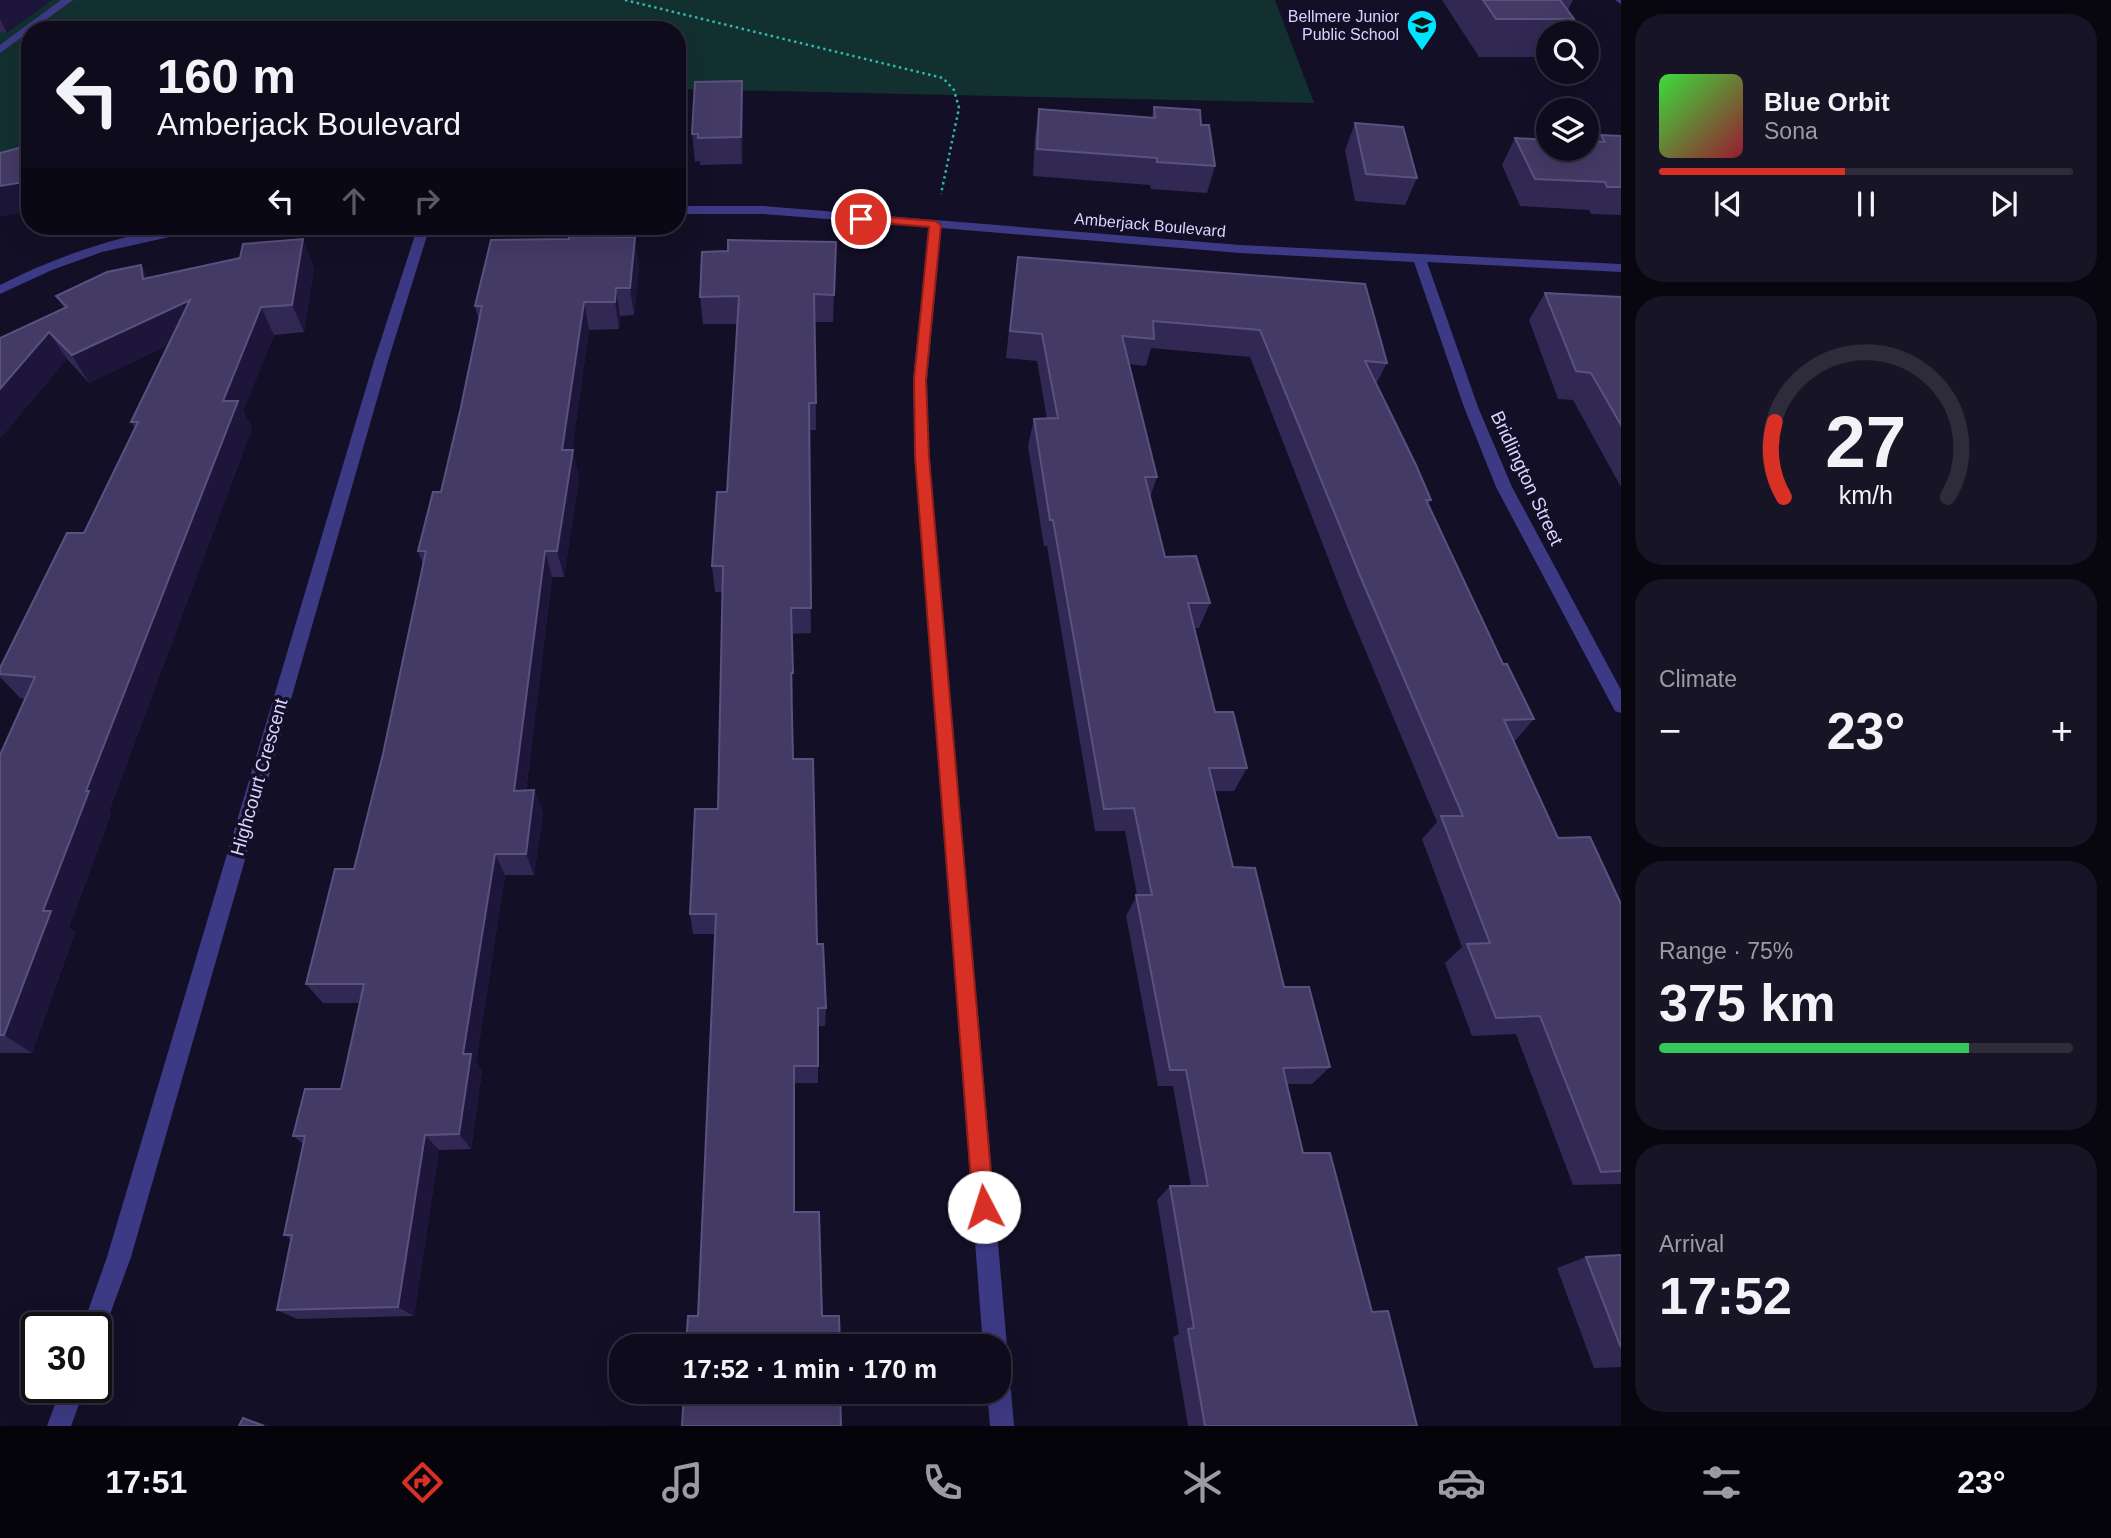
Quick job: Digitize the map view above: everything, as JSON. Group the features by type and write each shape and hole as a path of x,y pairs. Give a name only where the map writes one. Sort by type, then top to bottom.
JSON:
{"street":[{"path":"39,21 68,0"},
{"path":"0,50 21,35"},
{"name":"Amberjack Boulevard","path":"686,210 762,211 1252,250 1621,268"},
{"path":"935,225 920,380 922,457 994,1334"},
{"path":"0,290 93,251 153,235"},
{"name":"Highcourt Crescent","path":"100,1312 119,1256 381,361 421,235"},
{"name":"Bridlington Street","path":"1419,258 1471,407 1504,487 1612,674 1621,706"},
{"path":"59,1426 67,1403"},
{"path":"1000,1404 1002,1426"}],"path":[{"path":"625,0 943,78 954,90 959,108 935,225"}],"green space":[{"path":"0,0 1275,0 1314,103 686,89 686,21 21,21 21,156 0,162"}],"building":[{"path":"1483,0 1560,0 1574,19 1496,19"},
{"path":"742,81 741,137 698,138 698,134 692,134 695,82"},
{"path":"1154,107 1200,110 1201,125 1209,125 1215,166 1157,162 1157,158 1037,149 1039,109 1155,118"},
{"path":"1355,123 1403,127 1417,178 1366,174"},
{"path":"1601,135 1621,136 1621,187 1607,187 1605,182 1535,179 1515,138 1536,139 1536,161 1599,161 1599,142 1605,142"},
{"path":"21,147 21,182 0,186 0,153"},
{"path":"569,236 635,237 630,288 616,288 615,302 584,302 562,450 573,450 557,551 545,551 514,791 534,790 526,854 495,854 463,1054 471,1054 459,1134 425,1135 398,1307 277,1310 292,1235 284,1235 305,1136 293,1136 305,1089 341,1089 364,984 306,984 335,869 354,869 383,754 426,551 418,551 433,492 441,492 461,407 482,306 475,306 491,240 569,239"},
{"path":"303,239 292,305 261,307 223,401 238,401 86,791 89,791 43,911 51,911 4,1035 0,1035 0,755 35,677 0,674 0,668 67,533 84,533 138,422 131,422 190,300 72,355 49,332 0,389 0,338 67,307 56,296 107,272 141,265 143,279 240,258 243,244"},
{"path":"728,240 836,242 834,295 814,294 816,403 809,403 811,608 791,608 791,673 793,759 813,759 817,944 823,944 826,1008 818,1008 818,1066 794,1066 794,1212 819,1212 822,1316 839,1316 840,1334 687,1334 688,1316 698,1316 716,914 690,914 695,809 718,809 723,566 712,566 717,492 727,492 739,296 700,297 702,252 728,251"},
{"path":"1018,257 1365,284 1387,363 1365,361 1416,465 1431,500 1426,500 1503,664 1507,664 1534,719 1504,720 1558,838 1590,837 1621,904 1621,1171 1601,1172 1540,1016 1496,1018 1467,944 1490,943 1441,816 1463,816 1361,578 1260,330 1153,321 1154,339 1122,336 1157,477 1145,477 1165,557 1196,556 1210,603 1188,603 1215,712 1233,712 1247,768 1209,768 1233,867 1255,868 1284,987 1309,987 1330,1067 1283,1068 1303,1153 1330,1153 1372,1312 1388,1311 1417,1426 1205,1426 1188,1329 1194,1328 1170,1186 1208,1186 1186,1070 1170,1070 1136,895 1152,895 1134,808 1104,809 1034,419 1058,418 1042,334 1010,331"},
{"path":"1545,293 1621,297 1621,425 1591,373 1576,371"},
{"path":"1621,1255 1621,1348 1586,1257"},
{"path":"683,1404 840,1404 841,1426 682,1426"},
{"path":"243,1418 264,1426 239,1426"}],"place":[{"name":"Bellmere Junior Public School","path":"1422,52"}],"route":[{"path":"861,219 935,225 920,380 922,457 984,1207"}]}
